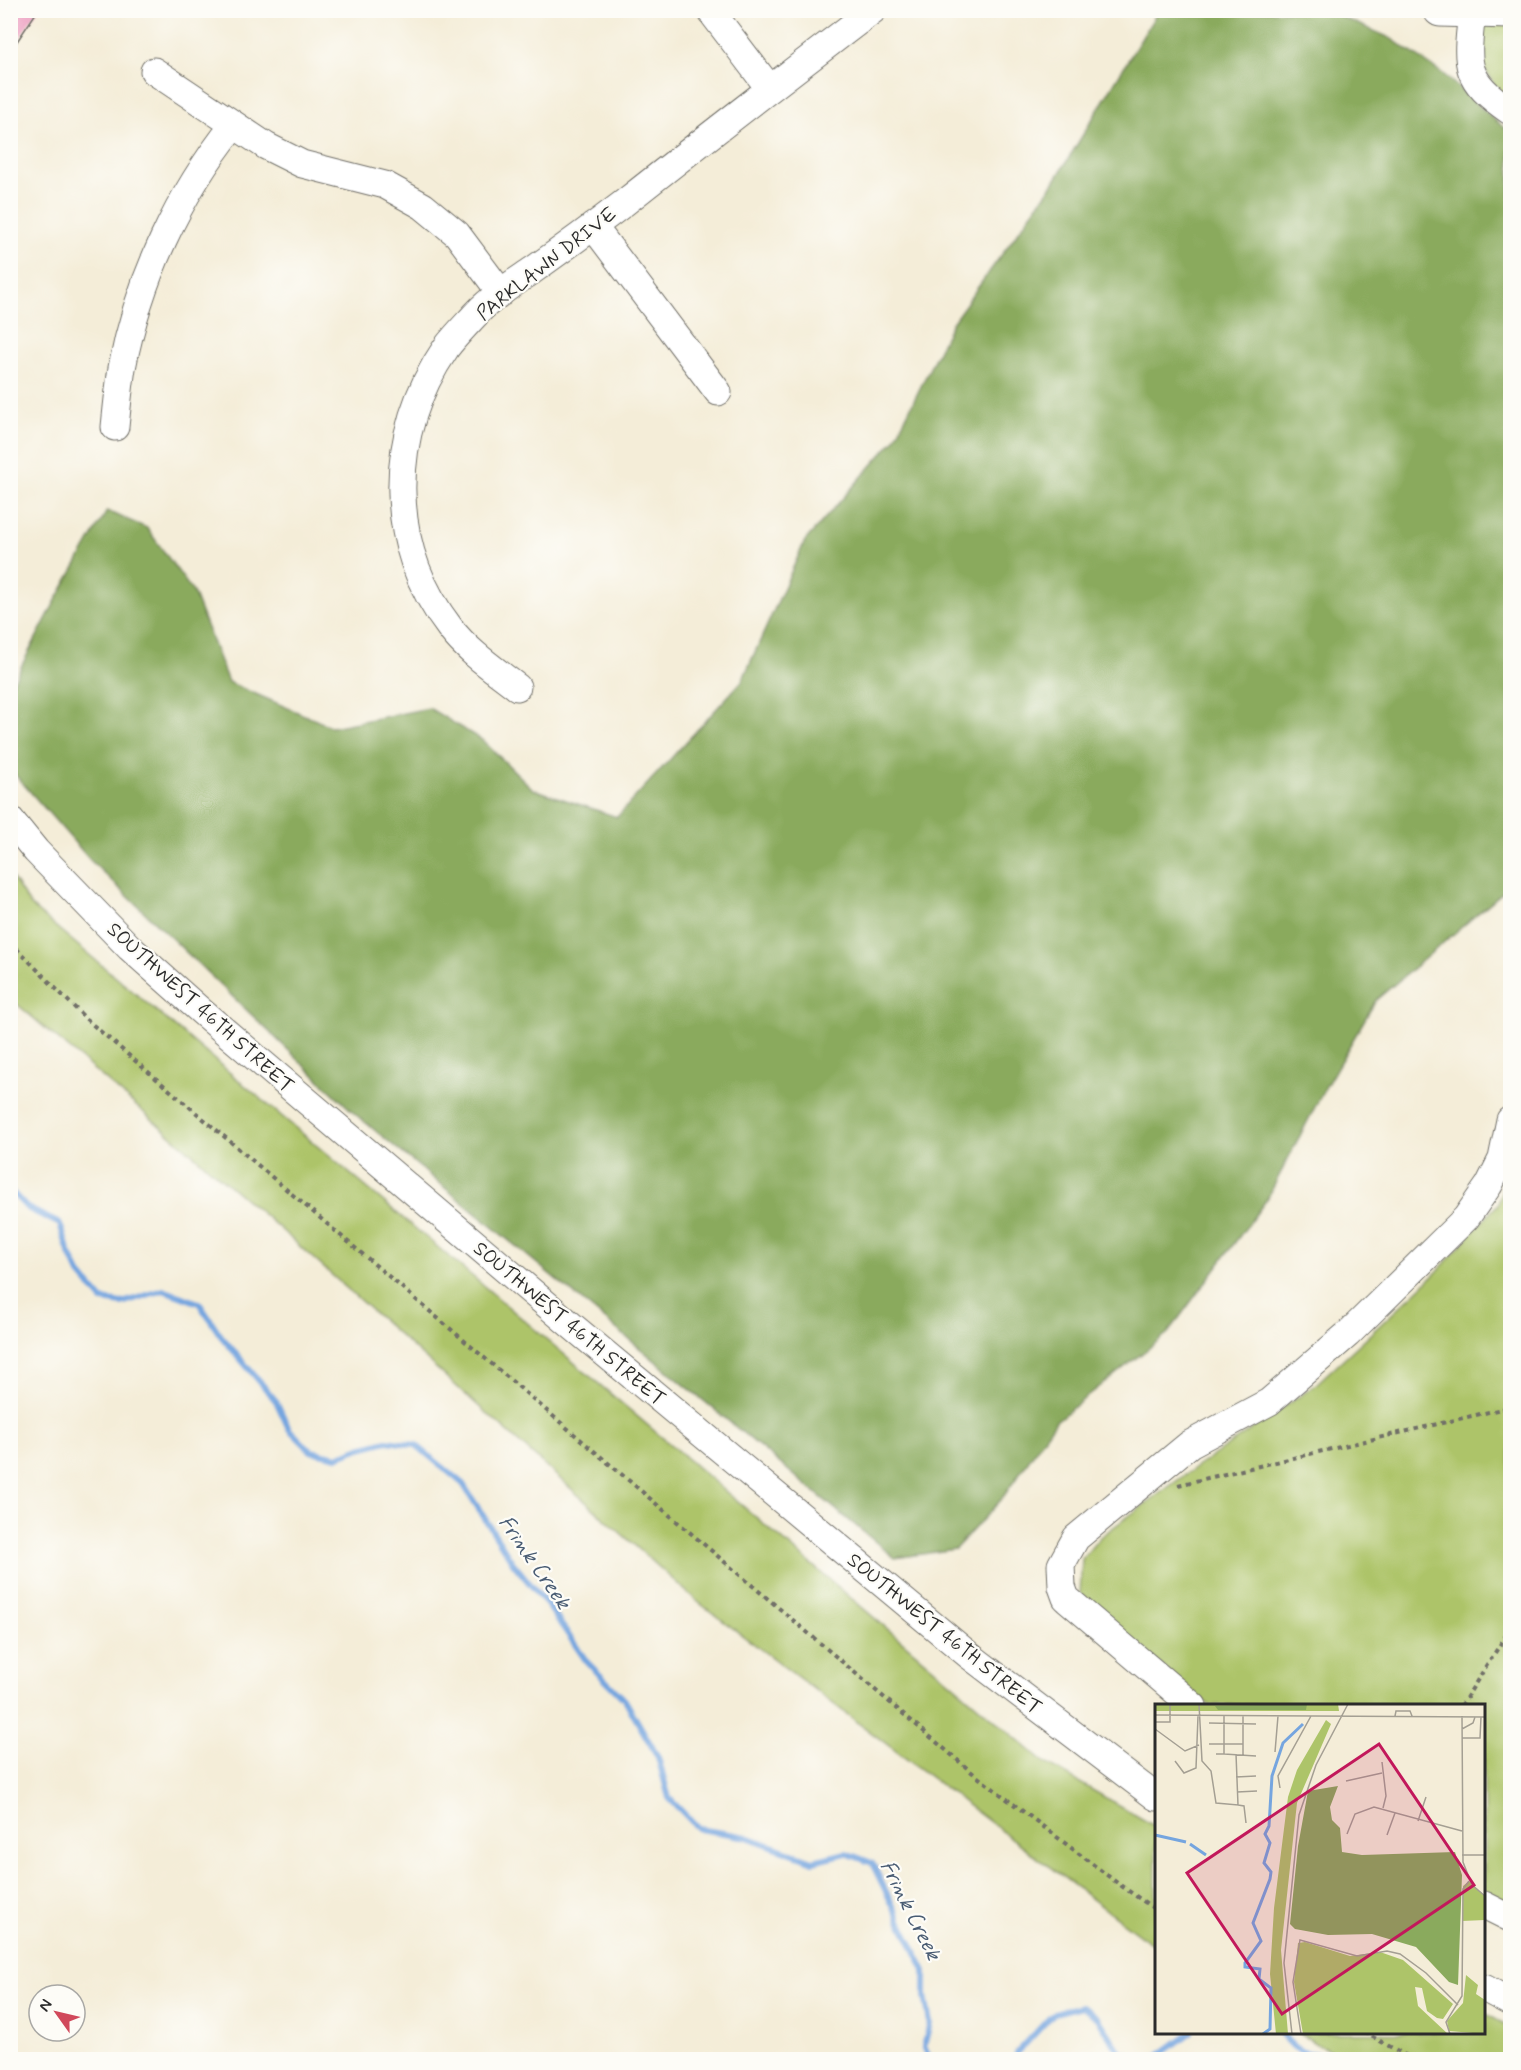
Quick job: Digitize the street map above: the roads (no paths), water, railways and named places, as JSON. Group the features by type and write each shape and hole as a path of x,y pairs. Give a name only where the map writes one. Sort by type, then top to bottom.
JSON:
{"main road":[{"path":"1453,11 1510,12"}],"street":[{"path":"710,10 770,89"},
{"name":"PARKLAWN DRIVE","path":"517,687 465,645 450,628 425,590 416,568 404,524 401,501 404,455 423,390 447,347 479,311 873,10"},
{"path":"1453,11 1469,43 1469,64 1478,86 1510,111"},
{"path":"154,71 266,146 302,164 384,185 423,206 457,234 501,293"},
{"path":"115,427 122,368 135,315 152,263 175,214 221,140 234,125"},
{"path":"593,226 718,392"},
{"name":"SOUTHWEST 46TH STREET","path":"10,819 36,851 130,948 202,1012 572,1326 961,1649 1155,1796"},
{"path":"1191,1704 1066,1598 1062,1587 1061,1565 1076,1538 1190,1444 1269,1402 1348,1334 1466,1218 1489,1185 1502,1159 1510,1120"},
{"path":"1485,1906 1510,1918"},
{"path":"1485,1988 1510,2001"}],"waterway":[{"name":"Frink Creek","path":"10,1190 27,1208 60,1224 79,1273 102,1300 122,1303 163,1290 199,1303 221,1336 276,1401 289,1429 311,1451 337,1457 387,1441 416,1445 463,1484 513,1563 549,1607 587,1662 625,1700 658,1757 669,1798 699,1829 747,1837 813,1861 846,1853 872,1863 925,1971 925,1996 930,2023 924,2046 930,2060"},
{"name":"Frink Creek","path":"1015,2060 1017,2053 1054,2013 1082,2006 1098,2018 1120,2052 1136,2060"},
{"name":"Frink Creek","path":"1153,2060 1188,2034"},
{"name":"Frink Creek","path":"1282,2034 1296,2049 1317,2054 1327,2060"}]}
